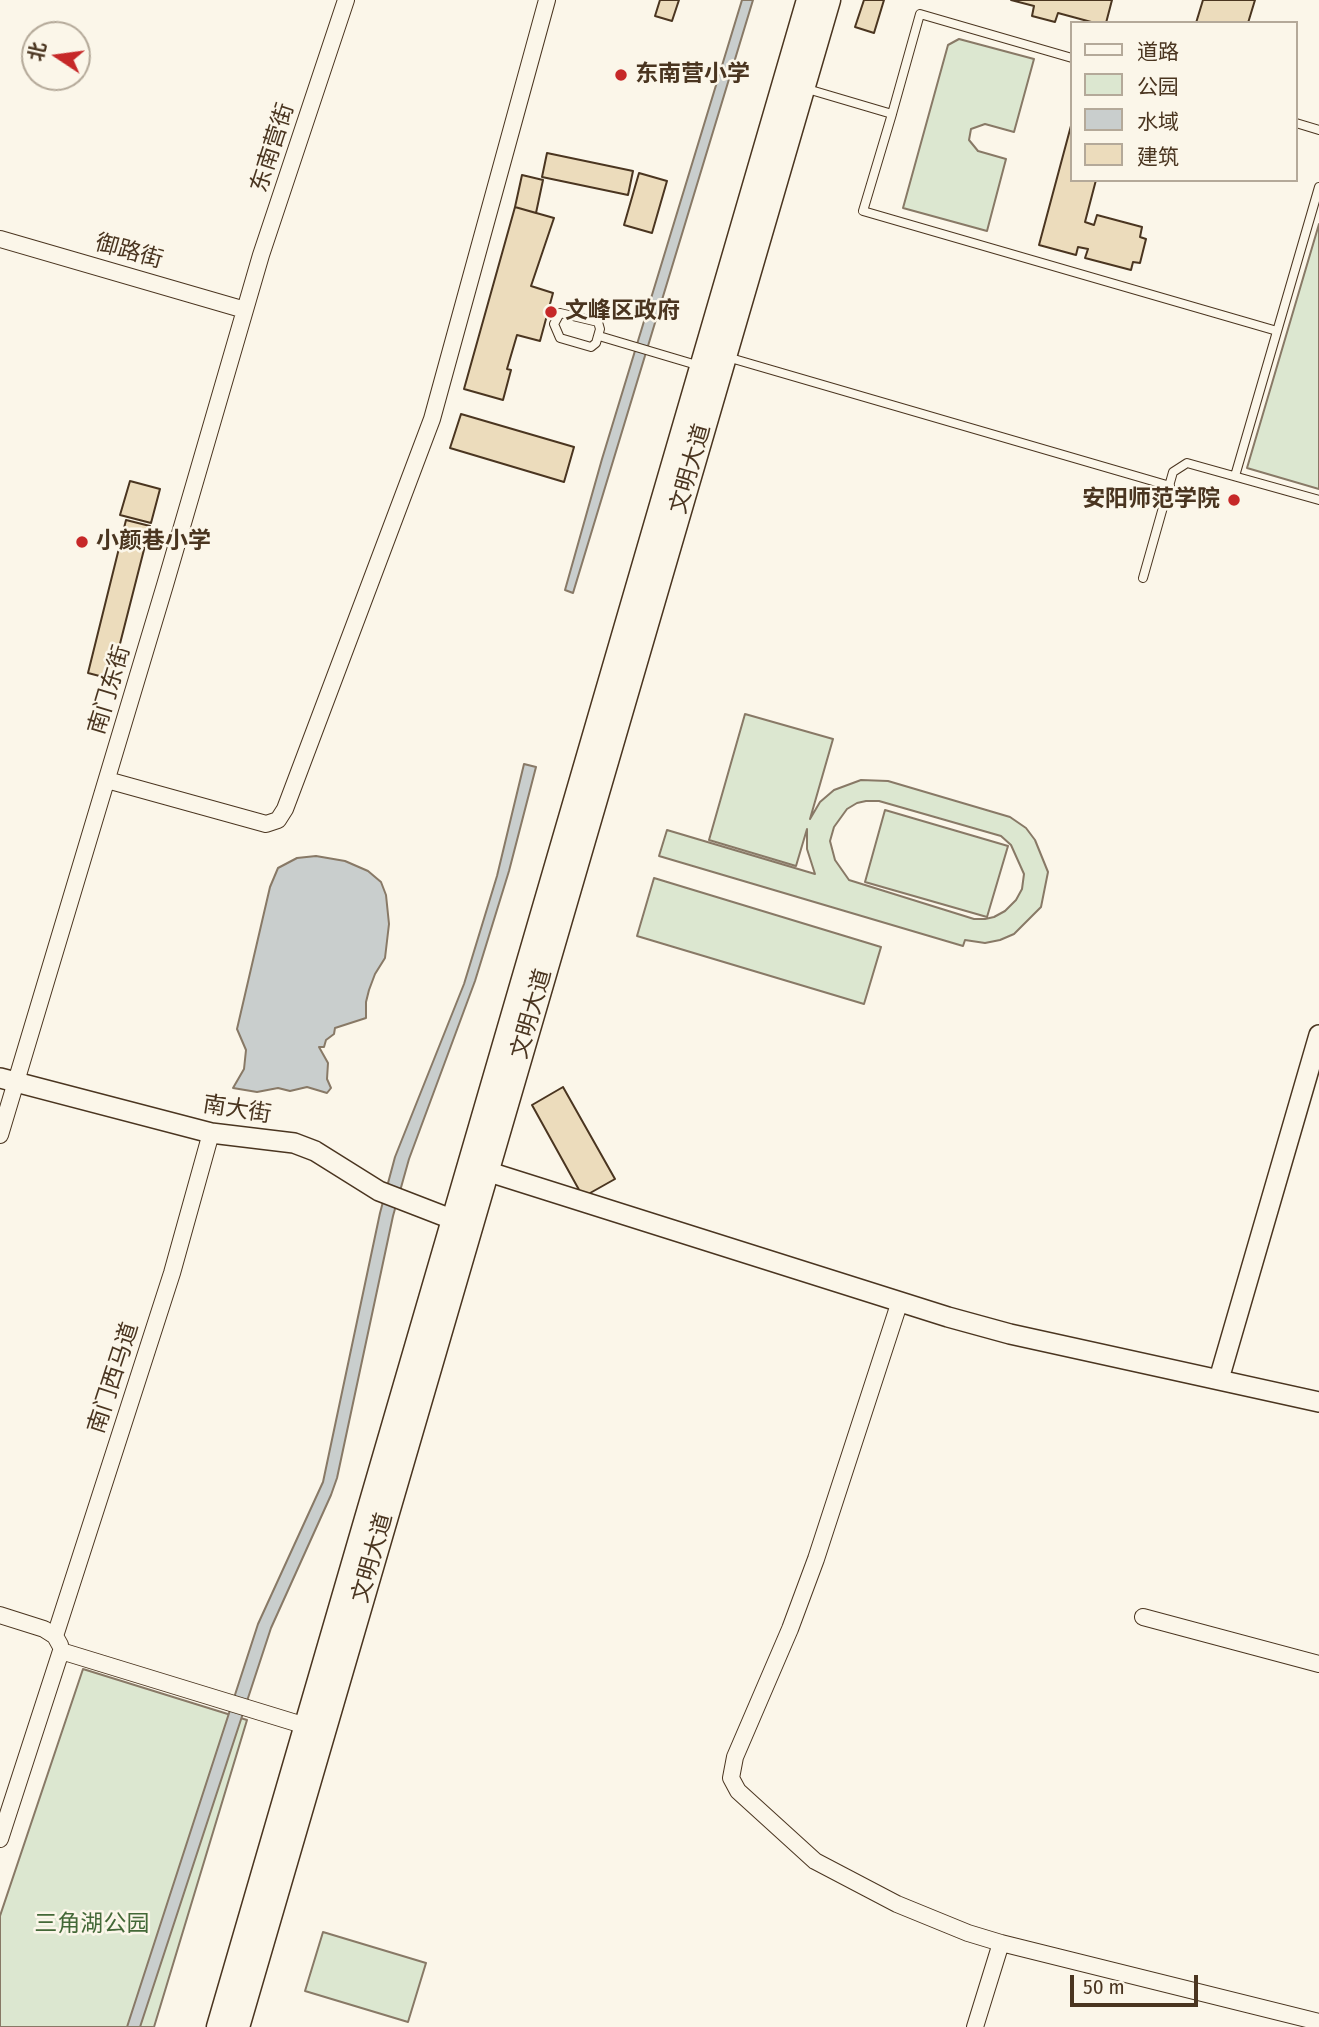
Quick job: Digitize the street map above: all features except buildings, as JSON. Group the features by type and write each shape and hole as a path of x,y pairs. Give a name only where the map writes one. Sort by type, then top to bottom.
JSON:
{"main road":[{"name":"文明大道","path":"237,2027 486,1171 713,362 809,0"},
{"name":"文明大道","path":"219,2027 454,1220 713,362 828,0"}],"street":[{"name":"东南营街","path":"245,310 346,0"},
{"path":"107,780 266,824 278,820 285,809 432,419 547,0"},
{"name":"御路街","path":"0,239 245,310"},
{"name":"南门东街","path":"0,1135 8,1080 107,780 245,310"},
{"path":"1219,1379 1317,1048"},
{"name":"南大街","path":"8,1080 211,1133 294,1143 315,1151 379,1191 454,1220"},
{"name":"南门西马道","path":"0,1839 172,1273 211,1133"},
{"path":"486,1171 1010,1334 1319,1402"},
{"path":"900,1301 816,1559 735,1757 731,1778 738,1791 815,1861 897,1904 1001,1943 1319,2022"},
{"path":"0,1615 44,1629 58,1644 228,1703 306,1726"},
{"path":"1143,1616 1319,1664"},
{"path":"975,2027 1001,1943"}],"lane":[{"path":"1070,57 920,14 863,211 1277,331"},
{"path":"802,88 892,114"},
{"path":"1298,124 1319,130"},
{"path":"1235,476 1319,187"},
{"path":"560,313 567,313 598,322 599,336 591,347 560,338 554,324 560,313"},
{"path":"599,336 659,353 713,362 1170,486"},
{"path":"1143,578 1173,472 1187,463 1319,500"}],"green space":[{"path":"959,39 1034,59 1014,132 985,124 971,129 969,140 978,151 1006,159 987,231 903,208 948,45"},
{"path":"1319,224 1319,489 1247,468"},
{"path":"745,714 833,739 810,819 820,802 834,790 861,780 888,781 1010,817 1026,828 1035,840 1048,872 1041,907 1014,934 985,943 965,940 963,946 659,856 667,830 815,874 807,849 807,829 796,866 709,840","holes":["879,801 1001,836 1011,845 1024,874 1022,889 1016,900 994,917 974,919 849,880 835,860 830,841 834,827 847,809 857,803"]},
{"path":"885,810 1008,846 987,917 865,882"},
{"path":"654,878 881,947 864,1004 637,936"},
{"name":"三角湖公园","path":"83,1669 247,1720 154,2027 0,2027 0,1916"},
{"path":"323,1932 426,1963 408,2022 305,1991"}],"water":[{"path":"742,0 753,0 573,593 565,590 602,459"},
{"path":"524,764 536,767 509,871 475,981 409,1159 393,1216 337,1478 271,1628 140,2027 127,2027 258,1624 323,1482 380,1213 395,1157 464,984 497,876"},
{"path":"316,856 345,861 368,871 381,882 386,895 389,924 385,958 369,990 366,1018 335,1028 334,1034 326,1040 324,1047 319,1047 328,1063 327,1079 331,1088 327,1093 307,1087 290,1091 278,1088 257,1092 233,1088 244,1069 246,1050 237,1029 270,887 278,868 297,858"}],"place":[{"name":"东南营小学","path":"621,75"},
{"name":"文峰区政府","path":"551,312"},
{"name":"安阳师范学院","path":"1234,500"},
{"name":"小颜巷小学","path":"82,542"}]}
